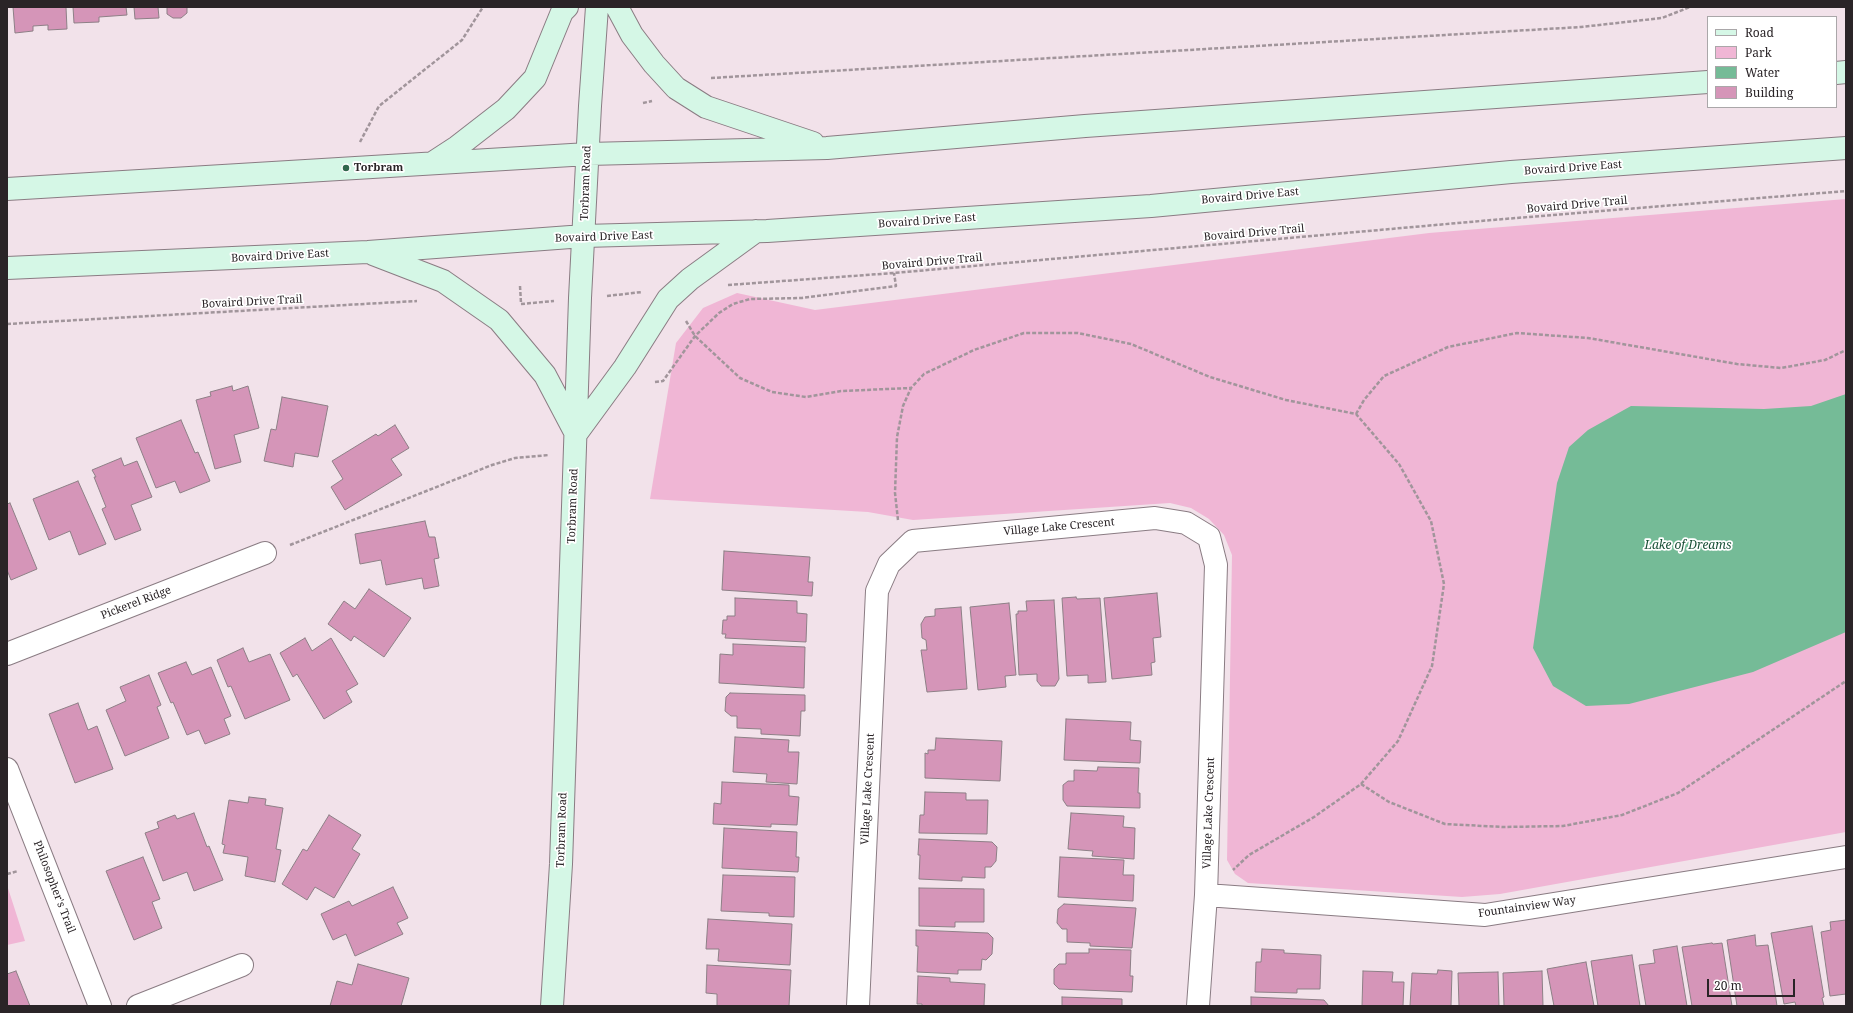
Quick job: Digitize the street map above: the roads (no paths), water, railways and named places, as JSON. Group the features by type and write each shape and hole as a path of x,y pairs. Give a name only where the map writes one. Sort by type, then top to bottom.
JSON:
{"main road":[{"path":"432,163 457,147 506,110 535,78 562,12 567,7"},
{"name":"Torbram Road","path":"552,1006 561,864 580,298 598,7"},
{"path":"617,7 632,35 654,64 676,88 706,107 827,148"},
{"path":"7,189 588,154 827,148 1101,125 1707,82"},
{"name":"Bovaird Drive East","path":"7,268 368,252 584,236 756,231 1151,206 1512,172 1846,148"},
{"path":"576,444 668,299 690,279 756,231"},
{"path":"368,252 443,281 499,320 545,375 576,444"}],"street":[{"name":"Village Lake Crescent","path":"858,1006 877,591 889,564 913,541 1156,518 1186,523 1209,538 1216,565 1206,895 1198,1006"},
{"name":"Pickerel Ridge","path":"7,654 265,553"},
{"name":"Philosopher's Trail","path":"7,769 100,1006"},
{"name":"Fountainview Way","path":"1206,895 1485,915 1846,857"},
{"path":"138,1006 242,965"}],"water":[{"name":"Lake of Dreams","path":"1846,394 1846,632 1753,672 1629,704 1586,706 1553,686 1533,648 1557,483 1569,447 1588,430 1631,406 1764,409 1811,406"}],"place":[{"name":"Torbram","path":"346,168"}]}
